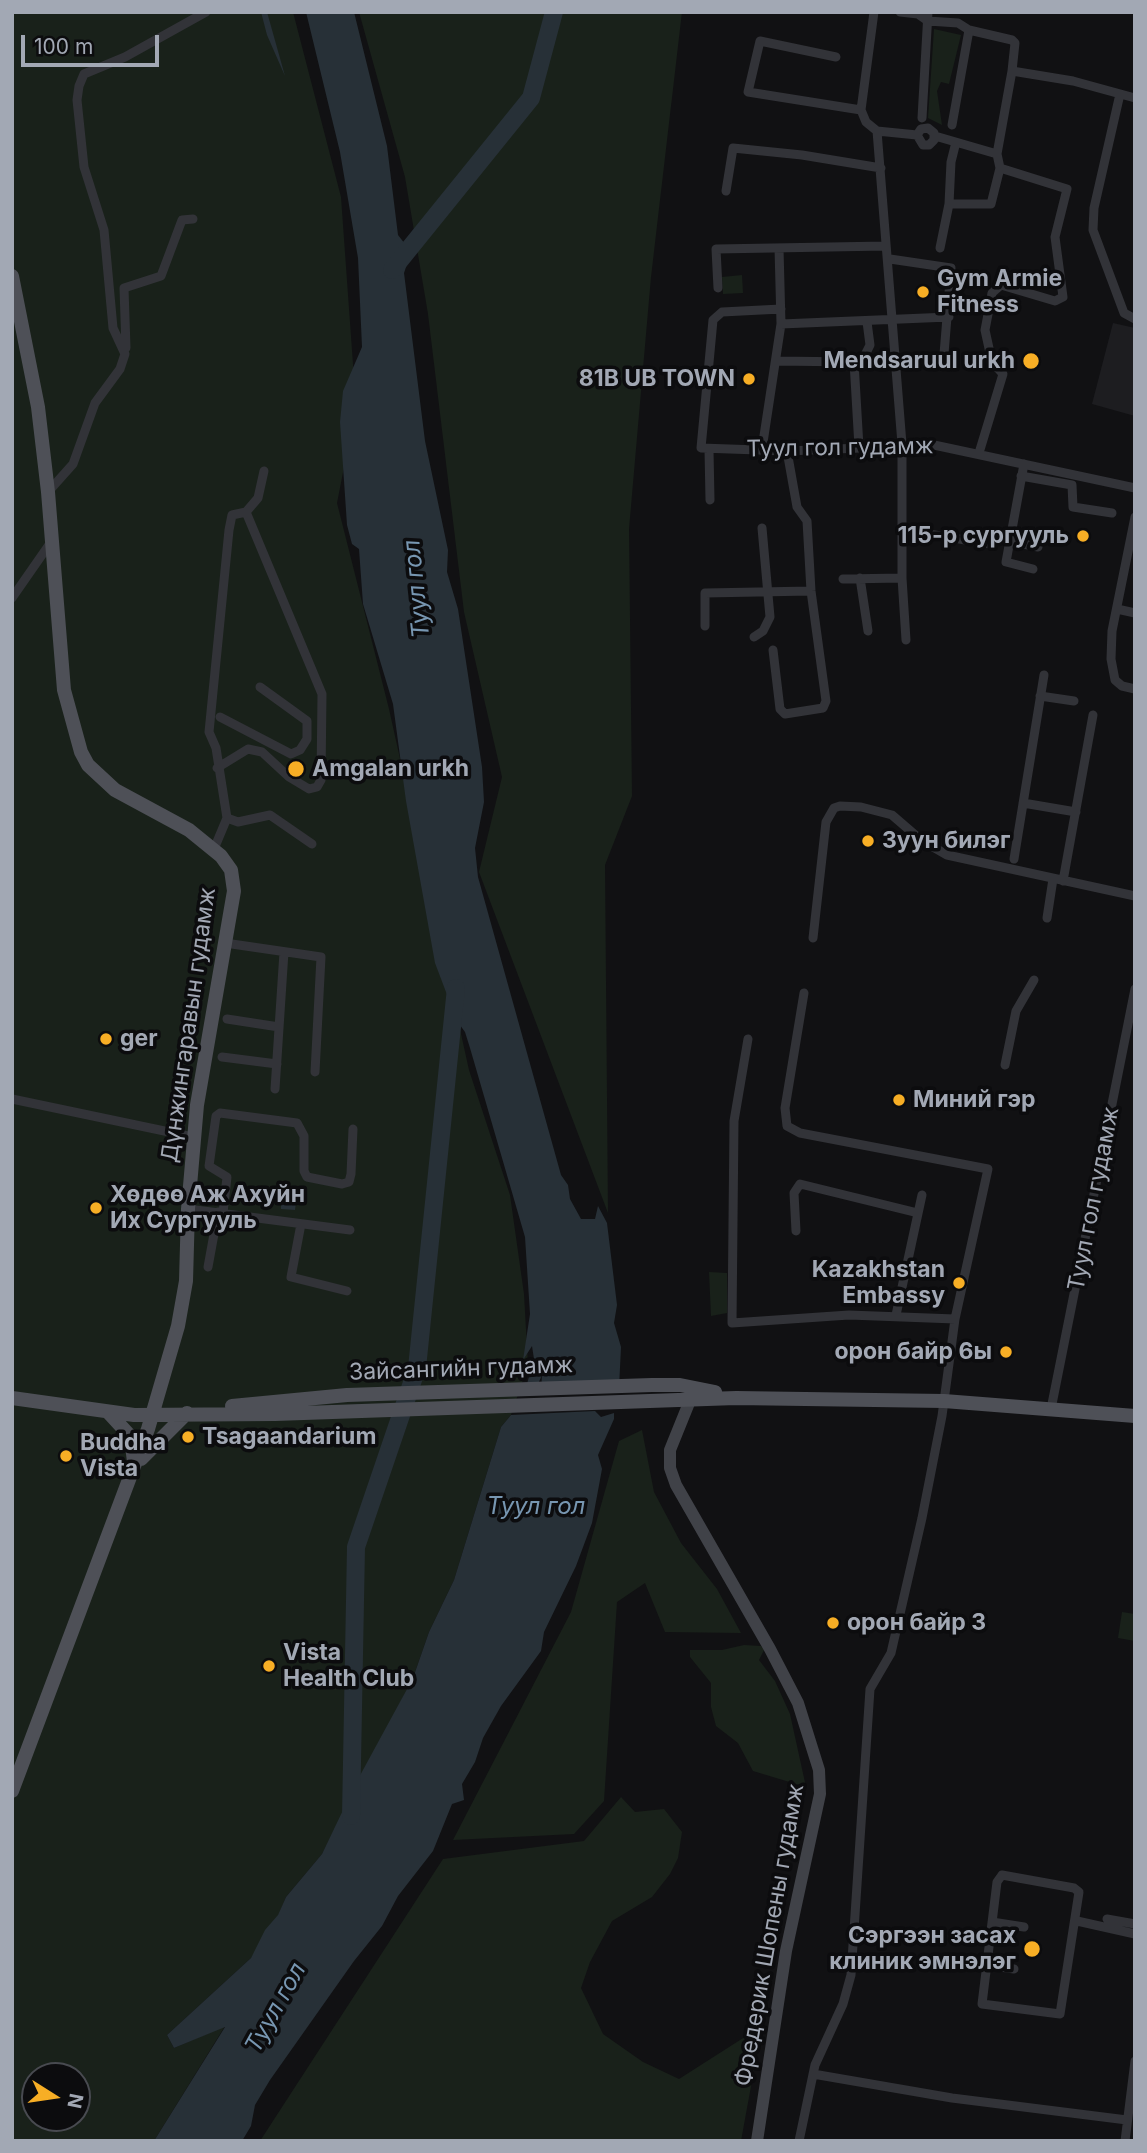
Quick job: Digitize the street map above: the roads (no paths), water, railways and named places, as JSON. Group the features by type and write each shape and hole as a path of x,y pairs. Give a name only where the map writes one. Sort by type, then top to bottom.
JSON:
{"main road":[{"name":"Дүнжингаравын гудамж","path":"12,276 37,407 48,492 64,690 81,752 88,765 115,790 189,830 214,849 230,870 233,880 193,1137 186,1281 178,1326 153,1414 12,1791"},
{"name":"Зайсангийн гудамж","path":"653,1393 680,1385 736,1398"},
{"name":"Зайсангийн гудамж","path":"12,1398 108,1412 153,1414 346,1403 653,1393 691,1398 944,1401 1135,1416"},
{"path":"108,1412 131,1437 134,1467"},
{"path":"134,1467 163,1433 187,1413"}],"street":[{"path":"125,354 113,328 104,230 84,167 77,100 79,86 84,74 125,57 206,12"},
{"path":"874,12 861,110 866,122 877,131 917,135 920,144 926,146 932,143 935,136 997,154"},
{"path":"900,12 958,23 969,30 1015,43 997,154 1000,168 991,204 949,204"},
{"path":"958,12 958,23"},
{"path":"922,118 928,17"},
{"path":"952,125 969,30"},
{"path":"836,57 760,41 748,92 861,110"},
{"path":"1012,71 1039,74 1135,98"},
{"path":"1120,94 1094,208 1093,230 1124,313 1135,318"},
{"path":"877,131 886,246 890,258 902,444 902,578 906,640"},
{"path":"940,248 949,204 951,162 956,142"},
{"path":"726,191 733,148 802,155 881,168"},
{"path":"979,453 1003,374 992,362 985,330 992,293 1001,285 1055,301 1063,297 1055,247 1067,189 1000,168"},
{"path":"48,492 73,464 95,403 120,369 125,354 124,288 161,276 182,220 193,219"},
{"path":"718,288 716,249 886,246"},
{"path":"762,449 781,324 779,248"},
{"path":"890,258 951,268 944,354"},
{"path":"710,500 709,450 701,448 713,320 722,312 781,309"},
{"path":"781,324 893,322 949,317"},
{"path":"776,361 854,362 864,357 870,345 867,322"},
{"path":"854,362 859,447"},
{"name":"Туул гол гудамж","path":"709,450 787,451 902,444 934,445 1135,488"},
{"path":"773,650 780,709 785,714 823,708 826,701 811,591 807,521 797,507 787,451"},
{"path":"1024,464 1006,562 1033,569"},
{"path":"214,849 227,818 217,768 216,748 209,732 231,517 246,512 258,498 264,471"},
{"path":"1021,476 1072,485 1073,507 1112,513"},
{"path":"217,768 248,750 262,752 289,777 309,789 317,787 321,780 322,694 246,512"},
{"path":"1135,517 1117,609 1111,659 1115,680 1122,686 1135,689"},
{"path":"754,637 768,625 762,528"},
{"path":"904,530 990,544"},
{"path":"12,598 52,541"},
{"path":"1009,541 1038,547"},
{"path":"860,578 867,631"},
{"path":"843,579 902,578"},
{"path":"705,626 705,593 811,591"},
{"path":"1117,609 1135,613"},
{"path":"1014,859 1044,675"},
{"path":"220,717 291,754 300,750 307,739 307,720 260,687"},
{"path":"1040,696 1074,701"},
{"path":"1063,881 1093,715"},
{"path":"1023,803 1076,812"},
{"path":"813,938 826,822 834,808 840,806 873,809 892,816 920,840 947,855 1135,896"},
{"path":"227,818 238,822 270,815 312,844"},
{"path":"1047,918 1053,878"},
{"path":"225,943 321,957 314,1072"},
{"path":"275,1089 284,952"},
{"path":"1005,1065 1016,1011 1034,980"},
{"name":"Туул гол гудамж","path":"1051,1409 1135,989"},
{"path":"799,2141 813,2074 843,2004 851,1975 870,1689 891,1653 922,1518 944,1401 955,1319 988,1169 800,1133 787,1126 785,1108 804,993"},
{"path":"227,1019 279,1027"},
{"path":"748,1039 734,1121 732,1323 896,1315 955,1319"},
{"path":"222,1057 276,1064"},
{"path":"12,1099 193,1137"},
{"path":"208,1267 228,1177 209,1166 216,1116 220,1113 297,1123 304,1136 303,1171 307,1177 342,1184 349,1182 351,1174 353,1129"},
{"path":"796,1231 794,1194 800,1185 918,1213"},
{"path":"896,1315 922,1195"},
{"path":"188,1209 351,1230"},
{"path":"302,1224 291,1277 347,1291"},
{"name":"Фредерик Шопены гудамж","path":"691,1398 670,1450 670,1468 676,1486 770,1649 797,1703 819,1770 820,1794 786,1951 757,2141"},
{"path":"1002,1875 1074,1888 1080,1898 1060,2014 982,2004 992,1922 997,1882 1002,1875"},
{"path":"1107,1919 1135,1924"},
{"path":"1077,1921 1135,1934"},
{"path":"992,1922 1024,1927"},
{"path":"987,1965 1014,1969"},
{"path":"1125,2141 1135,2061"},
{"path":"813,2074 952,2098 1127,2120"}],"water":[{"path":"261,12 267,12 285,76 267,35"},
{"name":"Туул гол","path":"306,12 354,12 387,146 398,235 405,244 408,261 404,273 425,441 448,550 447,572 458,609 482,767 484,802 475,848 478,877 561,1175 568,1185 570,1199 581,1219 595,1219 598,1206 607,1223 617,1305 614,1323 621,1347 619,1388 541,1391 542,1375 535,1391 525,1391 534,1359 532,1346 523,1360 530,1314 525,1237 465,1032 457,1021 435,963 406,801 393,704 363,604 359,549 352,544 347,525 340,422 343,391 362,347 358,258 340,152"},
{"path":"302,1189 307,1190 307,1197 302,1203 296,1202 295,1210 281,1209 281,1204 289,1204 290,1198 284,1197 285,1193 292,1191 292,1195 301,1196"},
{"name":"Туул гол","path":"595,1411 601,1417 614,1413 614,1419 598,1455 602,1469 592,1523 576,1566 544,1632 541,1651 501,1706 483,1738 475,1762 462,1784 464,1800 452,1804 433,1851 398,1896 382,1926 270,2080 255,2105 251,2126 242,2141 154,2141 225,2027 174,2048 167,2035 251,1958 286,1897 322,1854 357,1781 413,1678 429,1632 454,1580 501,1427 511,1415"}],"waterway":[{"name":"Туул гол","path":"392,270 531,98 554,12"},
{"name":"Туул гол","path":"351,1816 356,1547 417,1368 456,988"}],"place":[{"name":"Gym Armie Fitness","path":"923,292"},
{"name":"Mendsaruul urkh","path":"1031,361"},
{"name":"81В UB TOWN","path":"749,379"},
{"name":"115-р сургууль","path":"1083,536"},
{"name":"Amgalan urkh","path":"296,769"},
{"name":"Зуун билэг","path":"868,841"},
{"name":"ger","path":"106,1039"},
{"name":"Миний гэр","path":"899,1100"},
{"name":"Хөдөө Аж Ахуйн Их Сургууль","path":"96,1208"},
{"name":"Kazakhstan Embassy","path":"959,1283"},
{"name":"орон байр 6ы","path":"1006,1352"},
{"name":"Tsagaandarium","path":"188,1437"},
{"name":"Buddha Vista","path":"66,1456"},
{"name":"орон байр 3","path":"833,1623"},
{"name":"Vista Health Club","path":"269,1666"},
{"name":"Сэргээн засах клиник эмнэлэг","path":"1032,1949"}]}
